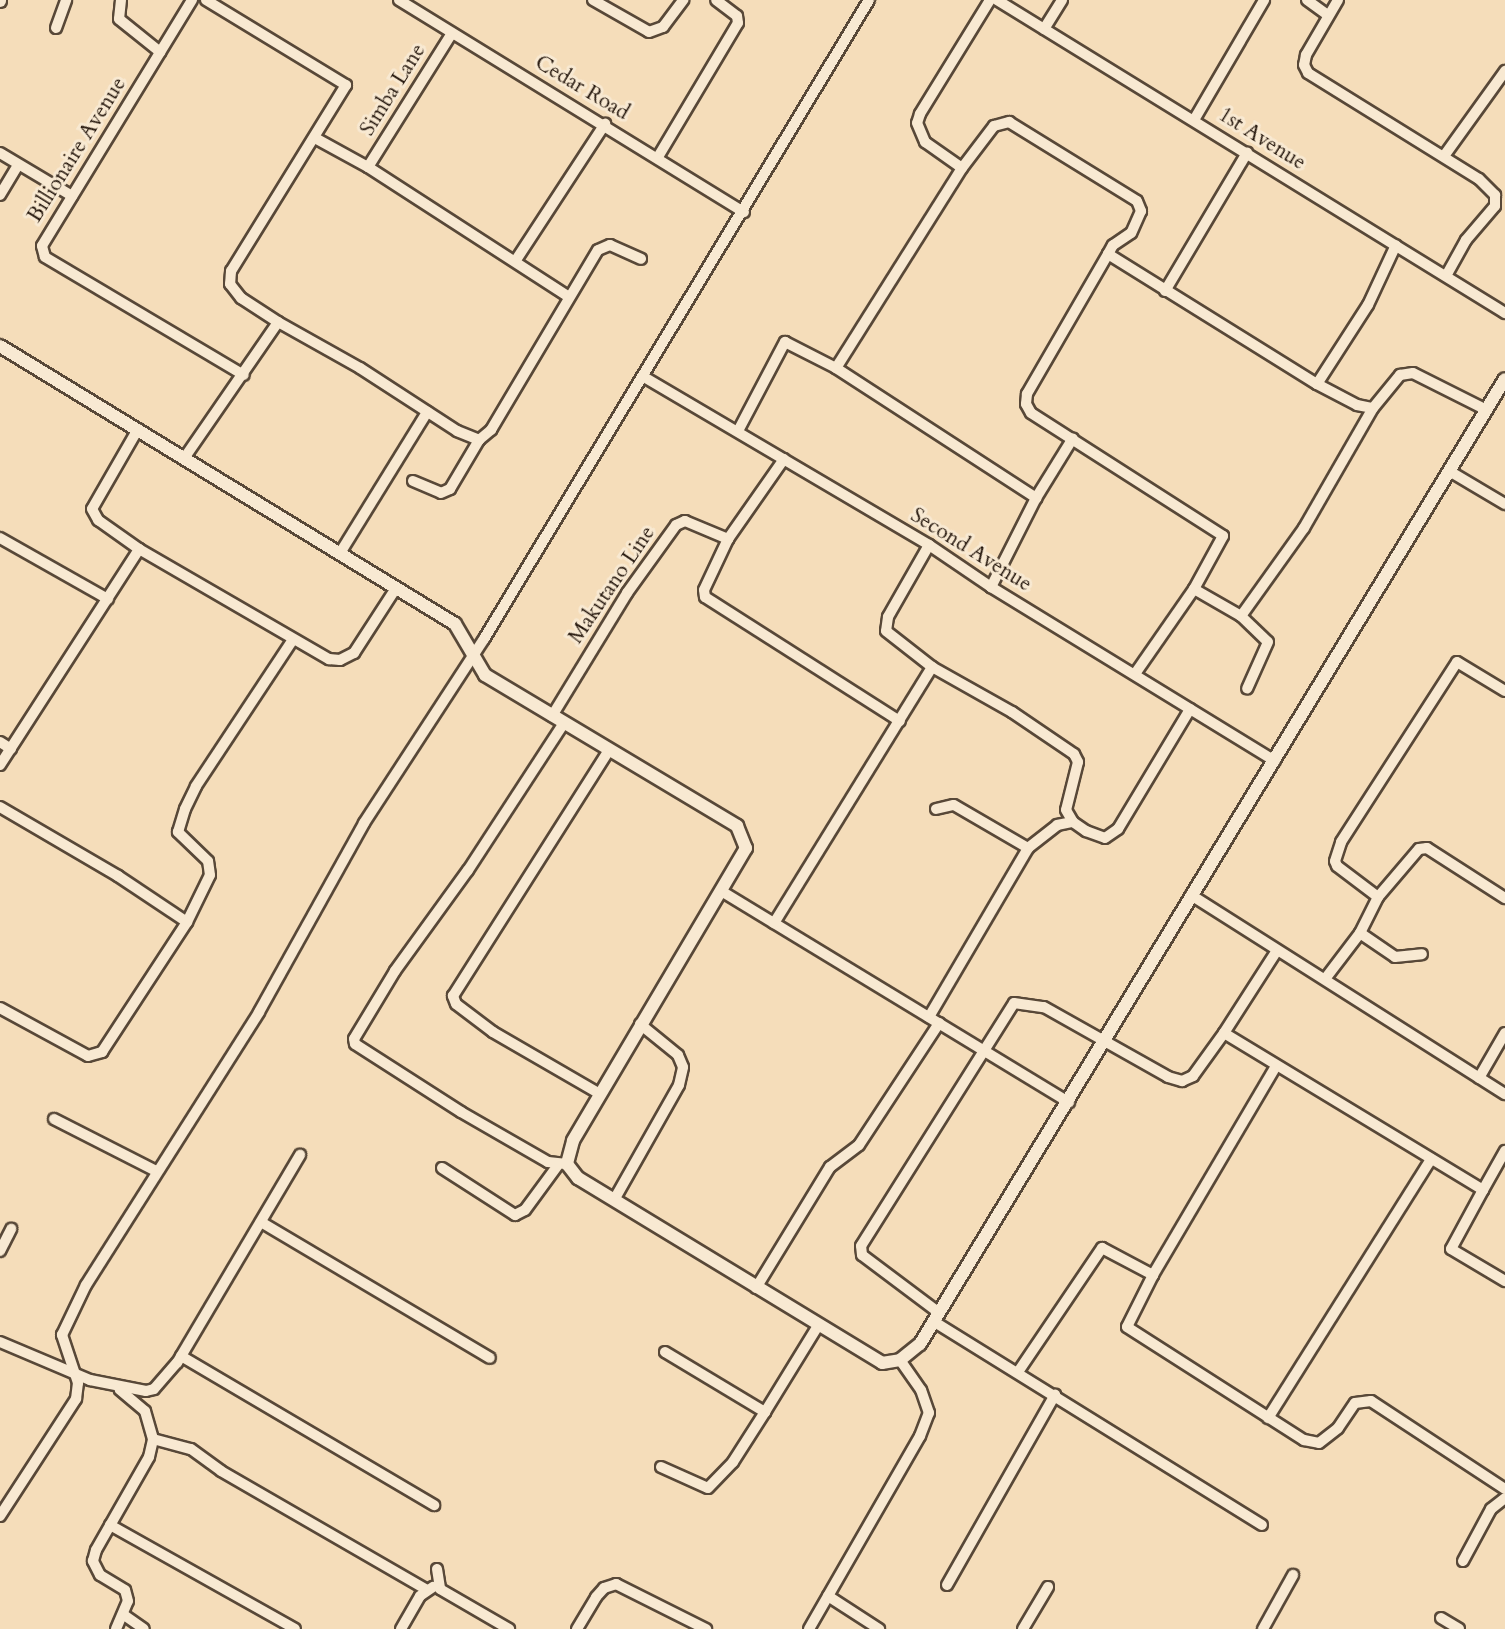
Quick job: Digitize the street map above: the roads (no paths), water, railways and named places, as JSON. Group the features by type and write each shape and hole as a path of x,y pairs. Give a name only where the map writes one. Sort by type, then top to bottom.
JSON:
{"street":[{"path":"56,28 66,0"},
{"path":"121,0 120,19 160,52"},
{"name":"Billionaire Avenue","path":"192,0 44,239 45,257 244,375"},
{"path":"206,0 344,81 346,89 229,277 241,298 457,431 479,440"},
{"name":"Cedar Road","path":"399,0 605,124 744,212"},
{"path":"593,0 650,32 663,27 683,0"},
{"path":"658,157 738,22 737,16 716,0"},
{"path":"0,1516 76,1399 78,1383 62,1335 67,1321 110,1242 259,1012 335,872 644,377 869,0"},
{"path":"962,168 925,142 917,123 990,0"},
{"name":"1st Avenue","path":"997,0 1505,314"},
{"path":"1044,29 1062,0"},
{"path":"1194,120 1264,0"},
{"path":"1307,0 1328,15"},
{"path":"1338,0 1306,54 1304,65 1308,73 1444,156 1488,186 1495,195 1495,206 1466,240 1446,276"},
{"name":"Simba Lane","path":"368,167 452,33"},
{"path":"1444,156 1505,71"},
{"path":"836,368 962,168 994,126 1009,122 1137,201 1141,211 1131,233 1113,245 1027,393 1026,404 1031,413 1221,532 1223,540 1194,589 1135,674"},
{"path":"516,260 605,124"},
{"path":"315,138 368,167 516,260 569,297"},
{"path":"0,153 72,196"},
{"path":"1165,291 1247,153"},
{"path":"0,195 18,165"},
{"path":"413,481 441,493 450,489 479,440 491,430 569,297 603,246 610,245 640,259"},
{"path":"1317,384 1368,305 1396,245"},
{"path":"1108,254 1317,384 1357,405 1373,408"},
{"path":"185,457 244,375 278,322"},
{"path":"738,432 785,342 836,368 1036,498"},
{"path":"0,346 455,624 485,675 737,826 747,848 723,892 640,1024 573,1141 562,1165 525,1210 515,1215 442,1168"},
{"path":"1241,615 1304,528 1373,408 1387,388 1407,373 1487,410"},
{"name":"Second Avenue","path":"644,377 929,545 991,587 1275,761"},
{"path":"564,723 395,970 354,1039 355,1044 452,1106 562,1165 578,1178 818,1326 882,1363 900,1360 920,1344 1069,1102 1191,895 1451,472 1505,379"},
{"path":"340,554 427,412"},
{"path":"138,429 92,509 98,520 139,549 292,641 329,659 346,659 354,653 396,588"},
{"path":"991,587 1036,498 1073,438"},
{"path":"784,459 728,538 704,590 705,597 900,721"},
{"path":"1451,472 1505,504"},
{"name":"Makutano Line","path":"552,716 627,592 676,525 685,521 728,538"},
{"path":"0,538 108,599"},
{"path":"929,545 886,626 890,638 932,667 1012,712 1074,754 1077,770 1066,810 1073,822 1097,837 1105,838 1118,829 1190,709"},
{"path":"0,765 139,549"},
{"path":"1194,589 1241,615 1265,637 1269,647 1246,689"},
{"path":"0,1008 88,1056 97,1056 187,922 211,869 208,861 180,837 177,827 196,786 292,641"},
{"path":"1378,897 1337,866 1335,861 1341,842 1457,663 1505,691"},
{"path":"774,923 932,667"},
{"path":"0,742 11,749"},
{"path":"600,1094 492,1032 456,1004 453,996 609,750"},
{"path":"936,809 954,805 1028,848"},
{"path":"0,807 187,922"},
{"path":"929,1017 1028,848 1057,825 1073,822"},
{"path":"1326,979 1360,933 1378,897 1413,854 1427,848 1505,898"},
{"path":"723,892 1069,1102"},
{"path":"1191,895 1276,952 1326,979 1505,1094"},
{"path":"1360,933 1395,957 1422,954"},
{"path":"1263,1525 1054,1395 935,1317 860,1250 985,1052 1006,1011 1021,1001 1044,1007 1106,1039 1168,1077 1182,1081 1193,1076 1224,1033 1276,952"},
{"path":"756,1288 830,1167 860,1145 939,1023"},
{"path":"614,1200 679,1085 683,1067 678,1055 640,1024"},
{"path":"1224,1033 1483,1190"},
{"path":"1479,1078 1505,1033"},
{"path":"1276,1066 1153,1275 1128,1323 1129,1330 1304,1440 1319,1443 1338,1428 1355,1403 1371,1401 1505,1489"},
{"path":"54,1119 156,1171"},
{"path":"1505,1151 1451,1249 1505,1281"},
{"path":"106,1384 154,1389 181,1356 300,1155"},
{"path":"1268,1418 1431,1159"},
{"path":"261,1222 490,1358"},
{"path":"0,1251 10,1229"},
{"path":"1018,1372 1102,1248 1153,1275"},
{"path":"661,1467 708,1488 733,1462 818,1326"},
{"path":"0,1342 72,1369 136,1399 152,1423 153,1439 149,1457 110,1525 93,1561 100,1575 125,1590 128,1601 124,1615 116,1629"},
{"path":"665,1352 744,1403 765,1412"},
{"path":"181,1356 434,1505"},
{"path":"809,1629 920,1436 929,1413 921,1390 900,1360"},
{"path":"947,1585 1054,1395"},
{"path":"153,1439 191,1449 221,1471 509,1629"},
{"path":"1464,1561 1491,1509 1505,1498"},
{"path":"110,1525 295,1629"},
{"path":"401,1629 432,1587 437,1569"},
{"path":"1263,1629 1293,1575"},
{"path":"577,1629 596,1597 604,1588 616,1584 706,1629"},
{"path":"1023,1629 1048,1587"},
{"path":"828,1596 879,1629"},
{"path":"124,1615 144,1629"},
{"path":"1441,1618 1459,1629"}]}
